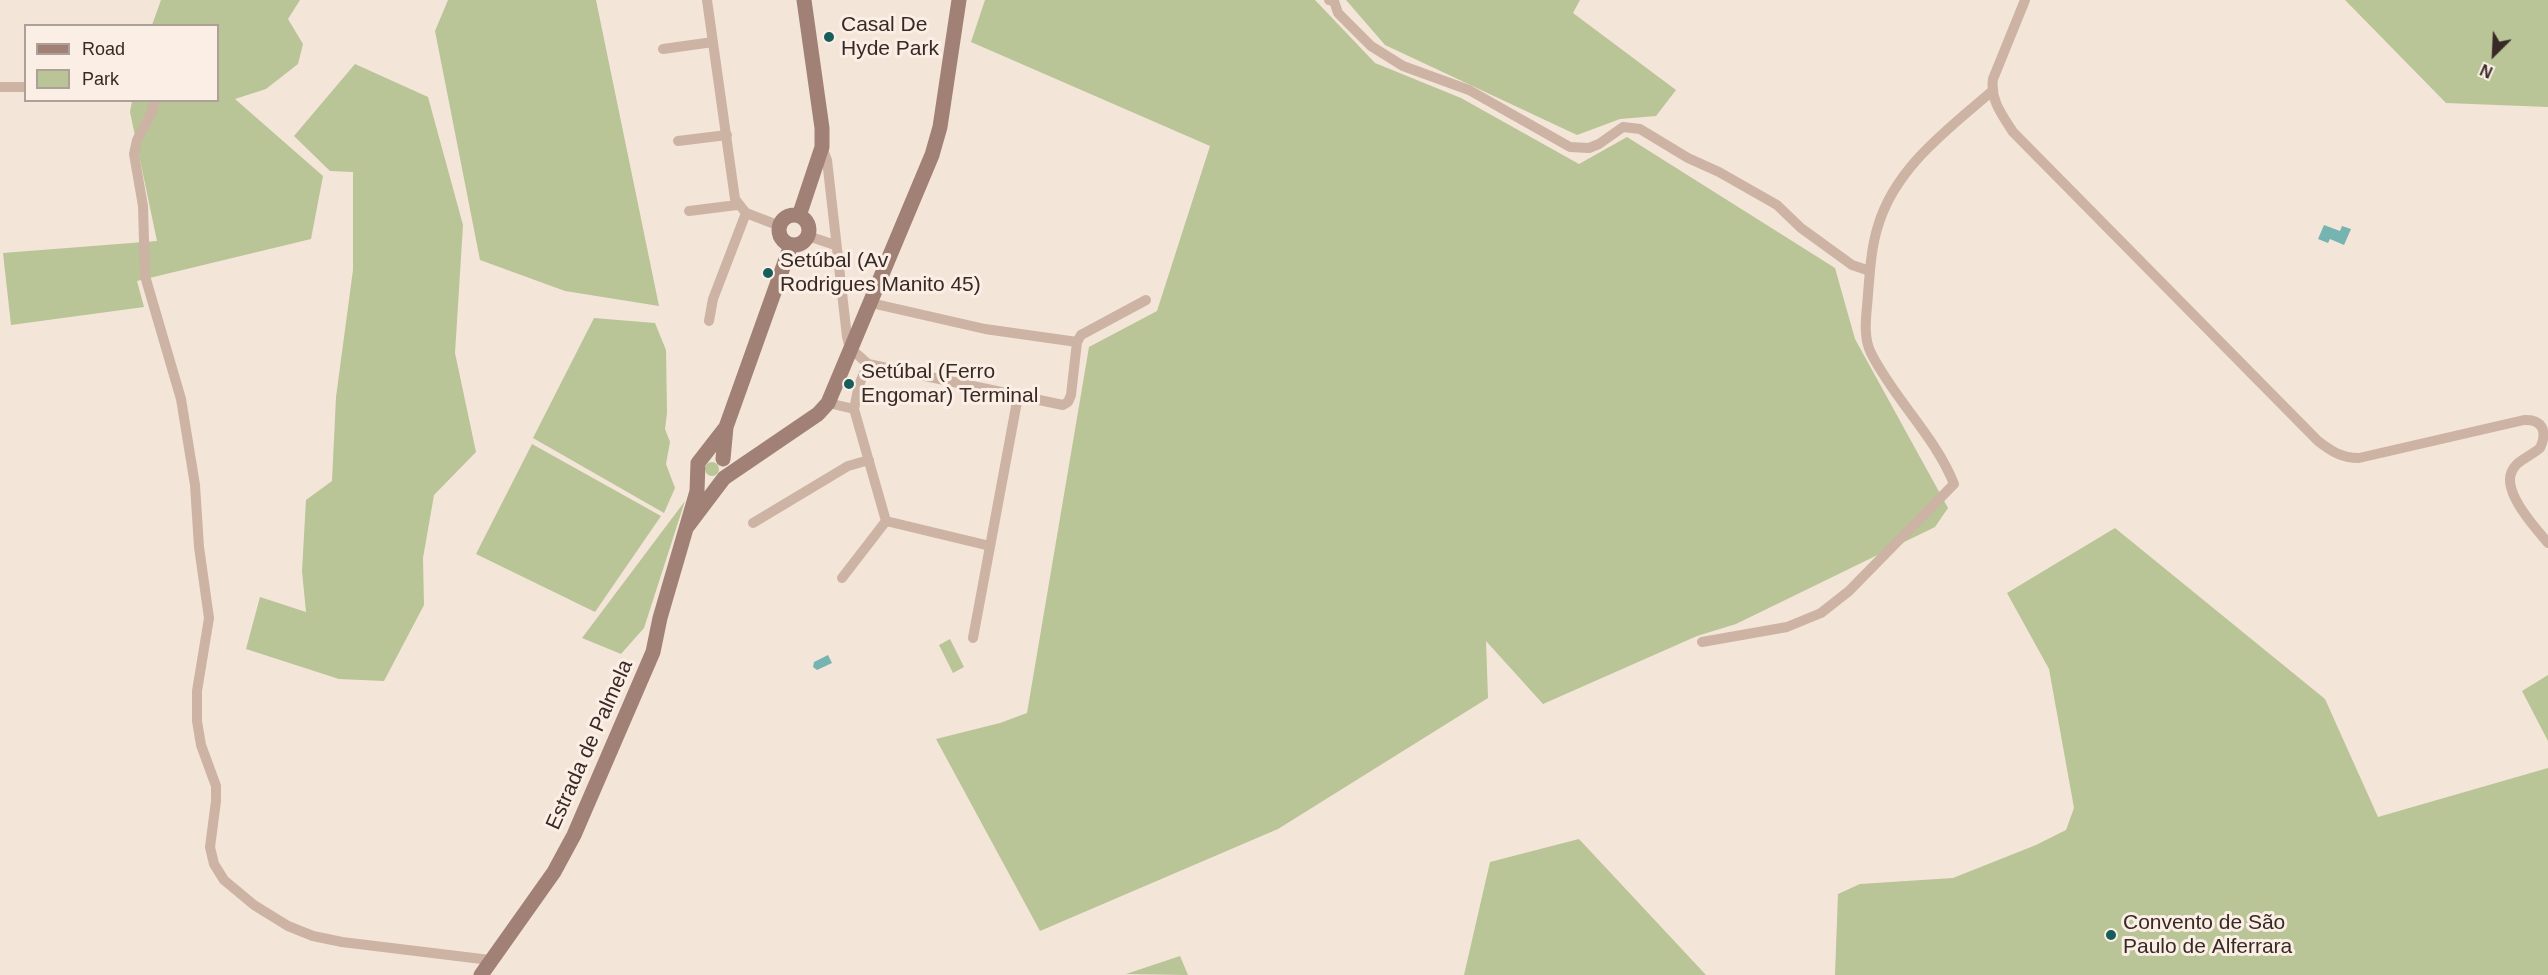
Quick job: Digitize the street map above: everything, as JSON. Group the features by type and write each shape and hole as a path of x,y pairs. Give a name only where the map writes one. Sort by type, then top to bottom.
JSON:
{"street":[{"path":"707,0 733,193 737,205 746,213 780,226"},
{"path":"799,216 822,147 822,128 804,0"},
{"name":"Estrada de Palmela","path":"687,527 722,479 736,472 753,457 818,414 828,403 932,155 940,127 959,0"},
{"path":"1329,0 1334,1 1338,13 1371,46 1403,66 1468,90 1570,147 1589,148 1599,144 1623,127 1640,129 1688,158 1719,172 1777,205 1802,228 1852,265 1870,271"},
{"path":"2025,0 1993,79 1991,92 2013,132 2310,433 2332,452 2348,458 2359,458 2524,420 2536,419 2544,424 2547,431 2543,445 2512,469 2510,482 2514,495 2524,512 2548,543"},
{"path":"663,49 714,42"},
{"path":"0,87 24,87"},
{"path":"1702,642 1787,627 1821,613 1849,591 1954,484 1938,453 1871,352 1866,330 1870,271 1878,225 1895,188 1923,152 1991,92"},
{"path":"154,102 151,114 137,140 134,154 143,206 145,276 181,399 195,485 199,547 209,618 198,692 197,721 201,745 216,786 210,847 214,864 224,880 254,905 288,926 313,936 342,942 490,960"},
{"path":"678,141 727,135"},
{"path":"822,147 827,160 844,317 850,348 868,364 1063,405 1068,402 1071,395 1077,342 1081,335 1089,328 1146,300"},
{"path":"689,211 737,205"},
{"path":"709,321 713,299 746,213"},
{"path":"799,216 809,226 808,236 803,242 791,244 780,236 780,226 785,218 799,216"},
{"path":"808,236 836,245"},
{"path":"726,427 698,463 698,472 707,482 722,479 727,469 724,460 726,427 791,244"},
{"path":"871,303 985,329 1077,342"},
{"path":"868,364 859,385 854,409 886,521"},
{"path":"973,638 1018,396"},
{"path":"828,403 854,409"},
{"path":"704,456 716,454 724,460"},
{"name":"Estrada de Palmela","path":"724,460 753,457"},
{"path":"753,523 849,466 869,460"},
{"name":"Estrada de Palmela","path":"482,975 490,960 554,872 574,835 646,671 697,490 698,472"},
{"path":"886,521 990,546"},
{"path":"842,578 886,521"}],"green space":[{"path":"161,0 300,0 288,19 303,44 298,64 266,89 235,99 323,176 311,239 137,281 144,307 11,325 3,253 157,241 130,112 132,102 219,102 219,24 152,24"},
{"path":"448,0 596,0 659,306 565,291 480,260 435,31"},
{"path":"985,0 1315,0 1375,63 1461,98 1579,164 1627,137 1835,268 1855,339 1948,508 1935,527 1736,624 1697,636 1543,704 1486,641 1488,698 1278,829 1040,931 936,739 1000,723 1027,713 1089,347 1157,311 1210,146 971,42"},
{"path":"1346,0 1580,0 1573,13 1676,90 1656,116 1620,119 1577,135 1385,45"},
{"path":"2345,0 2548,0 2548,107 2446,103"},
{"path":"355,64 428,97 463,225 455,353 476,452 434,495 423,558 424,605 384,681 339,679 246,649 260,597 306,612 302,571 306,500 332,481 336,397 353,270 353,172 330,171 294,136"},
{"path":"594,318 655,323 666,350 665,429 670,442 666,464 675,488 664,513 533,438"},
{"path":"532,444 661,516 595,612 476,554"},
{"path":"712,462 717,464 719,469 717,474 712,476 707,474 705,469 707,464"},
{"path":"685,501 644,628 621,654 582,638"},
{"path":"2115,528 2325,699 2378,817 2548,768 2548,975 1835,975 1838,894 1860,884 1953,878 2036,845 2066,830 2074,808 2049,669 2007,593"},
{"path":"950,639 964,667 953,673 939,645"},
{"path":"2548,675 2548,741 2522,691"},
{"path":"1579,839 1706,975 1464,975 1490,862"},
{"path":"1180,956 1188,975 1126,974"}],"water":[{"path":"2324,225 2340,231 2342,226 2351,229 2344,245 2330,239 2328,243 2318,239"},
{"path":"828,655 832,663 817,670 813,667 814,662"}],"place":[{"name":"Casal De Hyde Park","path":"829,37"},
{"name":"Setúbal (Av Rodrigues Manito 45)","path":"768,273"},
{"name":"Setúbal (Ferro Engomar) Terminal","path":"849,384"},
{"name":"Convento de São Paulo de Alferrara","path":"2111,935"}]}
